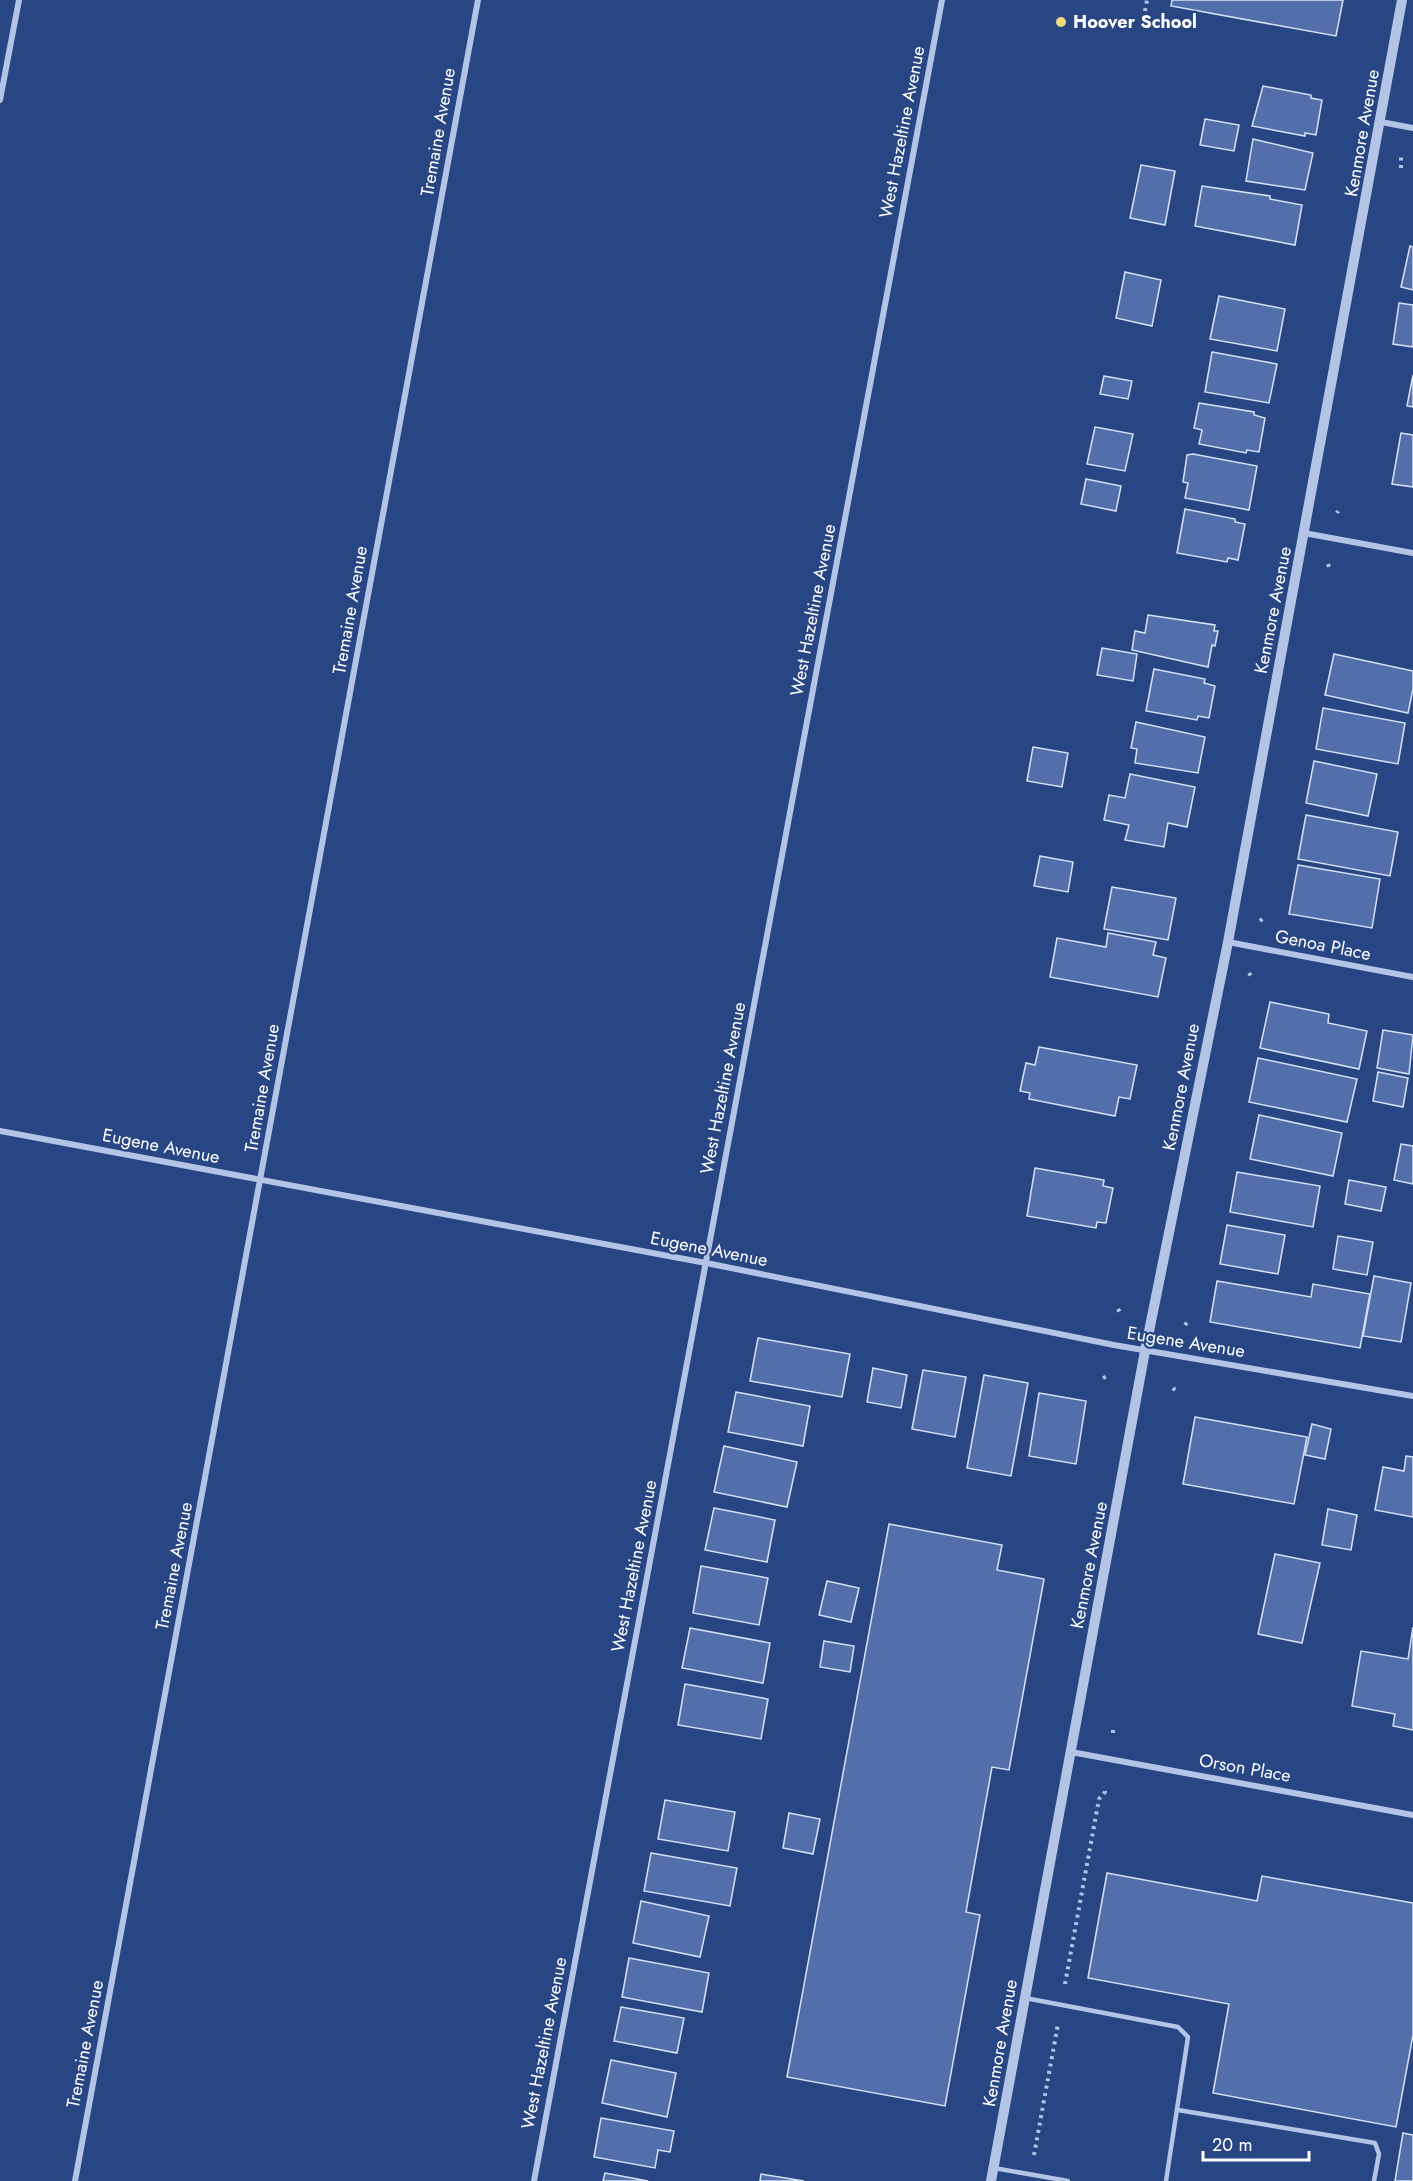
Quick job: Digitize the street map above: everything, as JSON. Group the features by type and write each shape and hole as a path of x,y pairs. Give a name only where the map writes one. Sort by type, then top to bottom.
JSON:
{"street":[{"path":"0,100 18,0"},
{"name":"Tremaine Avenue","path":"75,2181 478,0"},
{"name":"West Hazeltine Avenue","path":"534,2181 942,0"},
{"name":"Kenmore Avenue","path":"991,2181 1145,1351 1228,942 1402,0"},
{"path":"1381,122 1413,128"},
{"path":"1304,533 1413,554"},
{"name":"Genoa Place","path":"1228,942 1413,977"},
{"name":"Eugene Avenue","path":"0,1131 706,1263 1145,1351 1413,1396"},
{"name":"Orson Place","path":"1071,1752 1413,1815"}],"lane":[{"path":"1025,1998 1178,2027 1188,2037 1166,2181"},
{"path":"1178,2110 1375,2143 1379,2154 1374,2181"},
{"path":"994,2168 1068,2181"}],"path":[{"path":"1145,11 1147,0"},
{"path":"1401,154 1401,168"},
{"path":"1328,564 1330,570"},
{"path":"1113,1726 1113,1733"}],"building":[{"path":"1172,0 1343,0 1336,36 1171,6"},
{"path":"1263,86 1311,95 1311,98 1322,100 1316,135 1305,133 1305,136 1252,126"},
{"path":"1205,119 1239,125 1234,151 1200,145"},
{"path":"1253,139 1313,153 1305,190 1246,181"},
{"path":"1141,165 1175,171 1165,225 1130,218"},
{"path":"1202,186 1270,196 1270,199 1302,205 1295,245 1195,226"},
{"path":"1410,246 1413,247 1413,290 1401,287"},
{"path":"1125,272 1161,280 1152,326 1116,318"},
{"path":"1219,296 1285,309 1277,351 1210,339"},
{"path":"1399,303 1413,305 1413,347 1393,344"},
{"path":"1212,352 1277,364 1269,403 1205,392"},
{"path":"1413,375 1413,407 1407,406"},
{"path":"1104,376 1132,381 1128,399 1100,394"},
{"path":"1199,403 1254,412 1254,415 1265,418 1259,452 1247,450 1246,453 1199,444 1202,430 1194,428"},
{"path":"1095,427 1133,434 1125,471 1087,464"},
{"path":"1401,433 1413,435 1413,487 1392,484"},
{"path":"1193,454 1257,466 1249,510 1185,498 1188,483 1183,482 1187,455"},
{"path":"1086,479 1121,486 1116,511 1081,504"},
{"path":"1185,509 1235,519 1235,522 1245,524 1238,560 1228,558 1227,562 1177,553"},
{"path":"1148,615 1215,625 1214,631 1218,631 1215,646 1212,645 1208,667 1132,650 1135,631 1145,633"},
{"path":"1102,648 1137,654 1133,681 1097,675"},
{"path":"1334,654 1413,671 1413,689 1408,713 1325,695"},
{"path":"1154,669 1205,679 1204,683 1215,686 1209,718 1198,716 1197,720 1146,711"},
{"path":"1323,708 1405,723 1398,764 1316,749"},
{"path":"1136,722 1205,737 1198,773 1135,763 1137,749 1131,748"},
{"path":"1033,747 1068,753 1062,787 1027,781"},
{"path":"1314,761 1377,774 1368,816 1306,803"},
{"path":"1130,774 1195,787 1187,827 1168,823 1164,847 1125,840 1129,825 1104,820 1109,795 1125,798"},
{"path":"1306,815 1398,832 1390,876 1298,859"},
{"path":"1040,856 1073,862 1068,892 1034,886"},
{"path":"1298,865 1380,879 1372,928 1289,914"},
{"path":"1112,887 1176,898 1168,940 1104,929"},
{"path":"1108,933 1156,942 1153,955 1166,958 1158,997 1050,977 1057,938 1106,947"},
{"path":"1270,1002 1329,1014 1328,1023 1367,1031 1359,1069 1260,1048"},
{"path":"1383,1030 1413,1035 1409,1074 1377,1068"},
{"path":"1039,1047 1137,1065 1130,1099 1119,1097 1115,1116 1029,1099 1030,1093 1020,1091 1026,1063 1035,1065"},
{"path":"1258,1058 1357,1079 1347,1122 1249,1102"},
{"path":"1378,1072 1408,1078 1403,1107 1373,1101"},
{"path":"1259,1115 1342,1133 1333,1176 1250,1159"},
{"path":"1401,1144 1413,1146 1413,1184 1394,1180"},
{"path":"1035,1168 1104,1180 1103,1186 1113,1188 1106,1223 1097,1222 1096,1228 1027,1216"},
{"path":"1237,1172 1320,1186 1313,1227 1230,1212"},
{"path":"1349,1180 1386,1187 1381,1211 1345,1204"},
{"path":"1227,1225 1285,1235 1278,1274 1220,1264"},
{"path":"1338,1236 1373,1242 1367,1275 1333,1269"},
{"path":"1374,1276 1411,1283 1401,1342 1363,1336"},
{"path":"1217,1281 1311,1297 1313,1284 1370,1294 1360,1348 1210,1322"},
{"path":"758,1338 850,1354 842,1397 750,1381"},
{"path":"873,1368 907,1375 901,1408 867,1402"},
{"path":"923,1370 966,1377 955,1437 912,1429"},
{"path":"984,1375 1028,1383 1011,1476 967,1468"},
{"path":"736,1392 810,1406 803,1446 728,1432"},
{"path":"1039,1393 1086,1401 1076,1464 1029,1456"},
{"path":"1195,1417 1307,1437 1294,1504 1183,1484"},
{"path":"1312,1424 1331,1429 1325,1459 1305,1455"},
{"path":"724,1446 797,1462 787,1507 714,1492"},
{"path":"1406,1456 1413,1457 1413,1517 1375,1510 1383,1467 1404,1471"},
{"path":"714,1508 775,1520 767,1562 705,1550"},
{"path":"1328,1509 1357,1515 1351,1550 1322,1545"},
{"path":"889,1524 1002,1545 997,1570 1044,1579 1009,1770 992,1767 966,1912 980,1915 945,2106 787,2077"},
{"path":"1275,1554 1320,1563 1302,1643 1258,1634"},
{"path":"701,1566 768,1578 759,1625 693,1613"},
{"path":"827,1581 859,1588 851,1622 819,1615"},
{"path":"1413,1627 1413,1730 1393,1726 1395,1714 1352,1706 1361,1651 1408,1659"},
{"path":"690,1628 770,1643 763,1683 682,1668"},
{"path":"824,1641 854,1646 850,1672 820,1667"},
{"path":"685,1684 768,1699 761,1739 678,1725"},
{"path":"665,1800 735,1812 728,1851 658,1839"},
{"path":"789,1813 820,1819 813,1854 783,1848"},
{"path":"651,1853 737,1868 730,1906 644,1891"},
{"path":"1107,1873 1257,1901 1262,1876 1413,1903 1413,2035 1396,2127 1213,2093 1229,2004 1088,1978"},
{"path":"641,1901 709,1916 700,1957 633,1943"},
{"path":"629,1958 709,1973 702,2012 622,1997"},
{"path":"621,2007 684,2018 677,2053 614,2041"},
{"path":"611,2060 676,2073 667,2117 602,2103"},
{"path":"601,2118 674,2131 670,2152 658,2150 655,2168 594,2157"},
{"path":"1403,2133 1413,2135 1413,2181 1395,2181"},
{"path":"605,2173 648,2181 603,2181"},
{"path":"761,2174 804,2181 760,2181"}],"place":[{"name":"Hoover School","path":"1061,22"}]}
